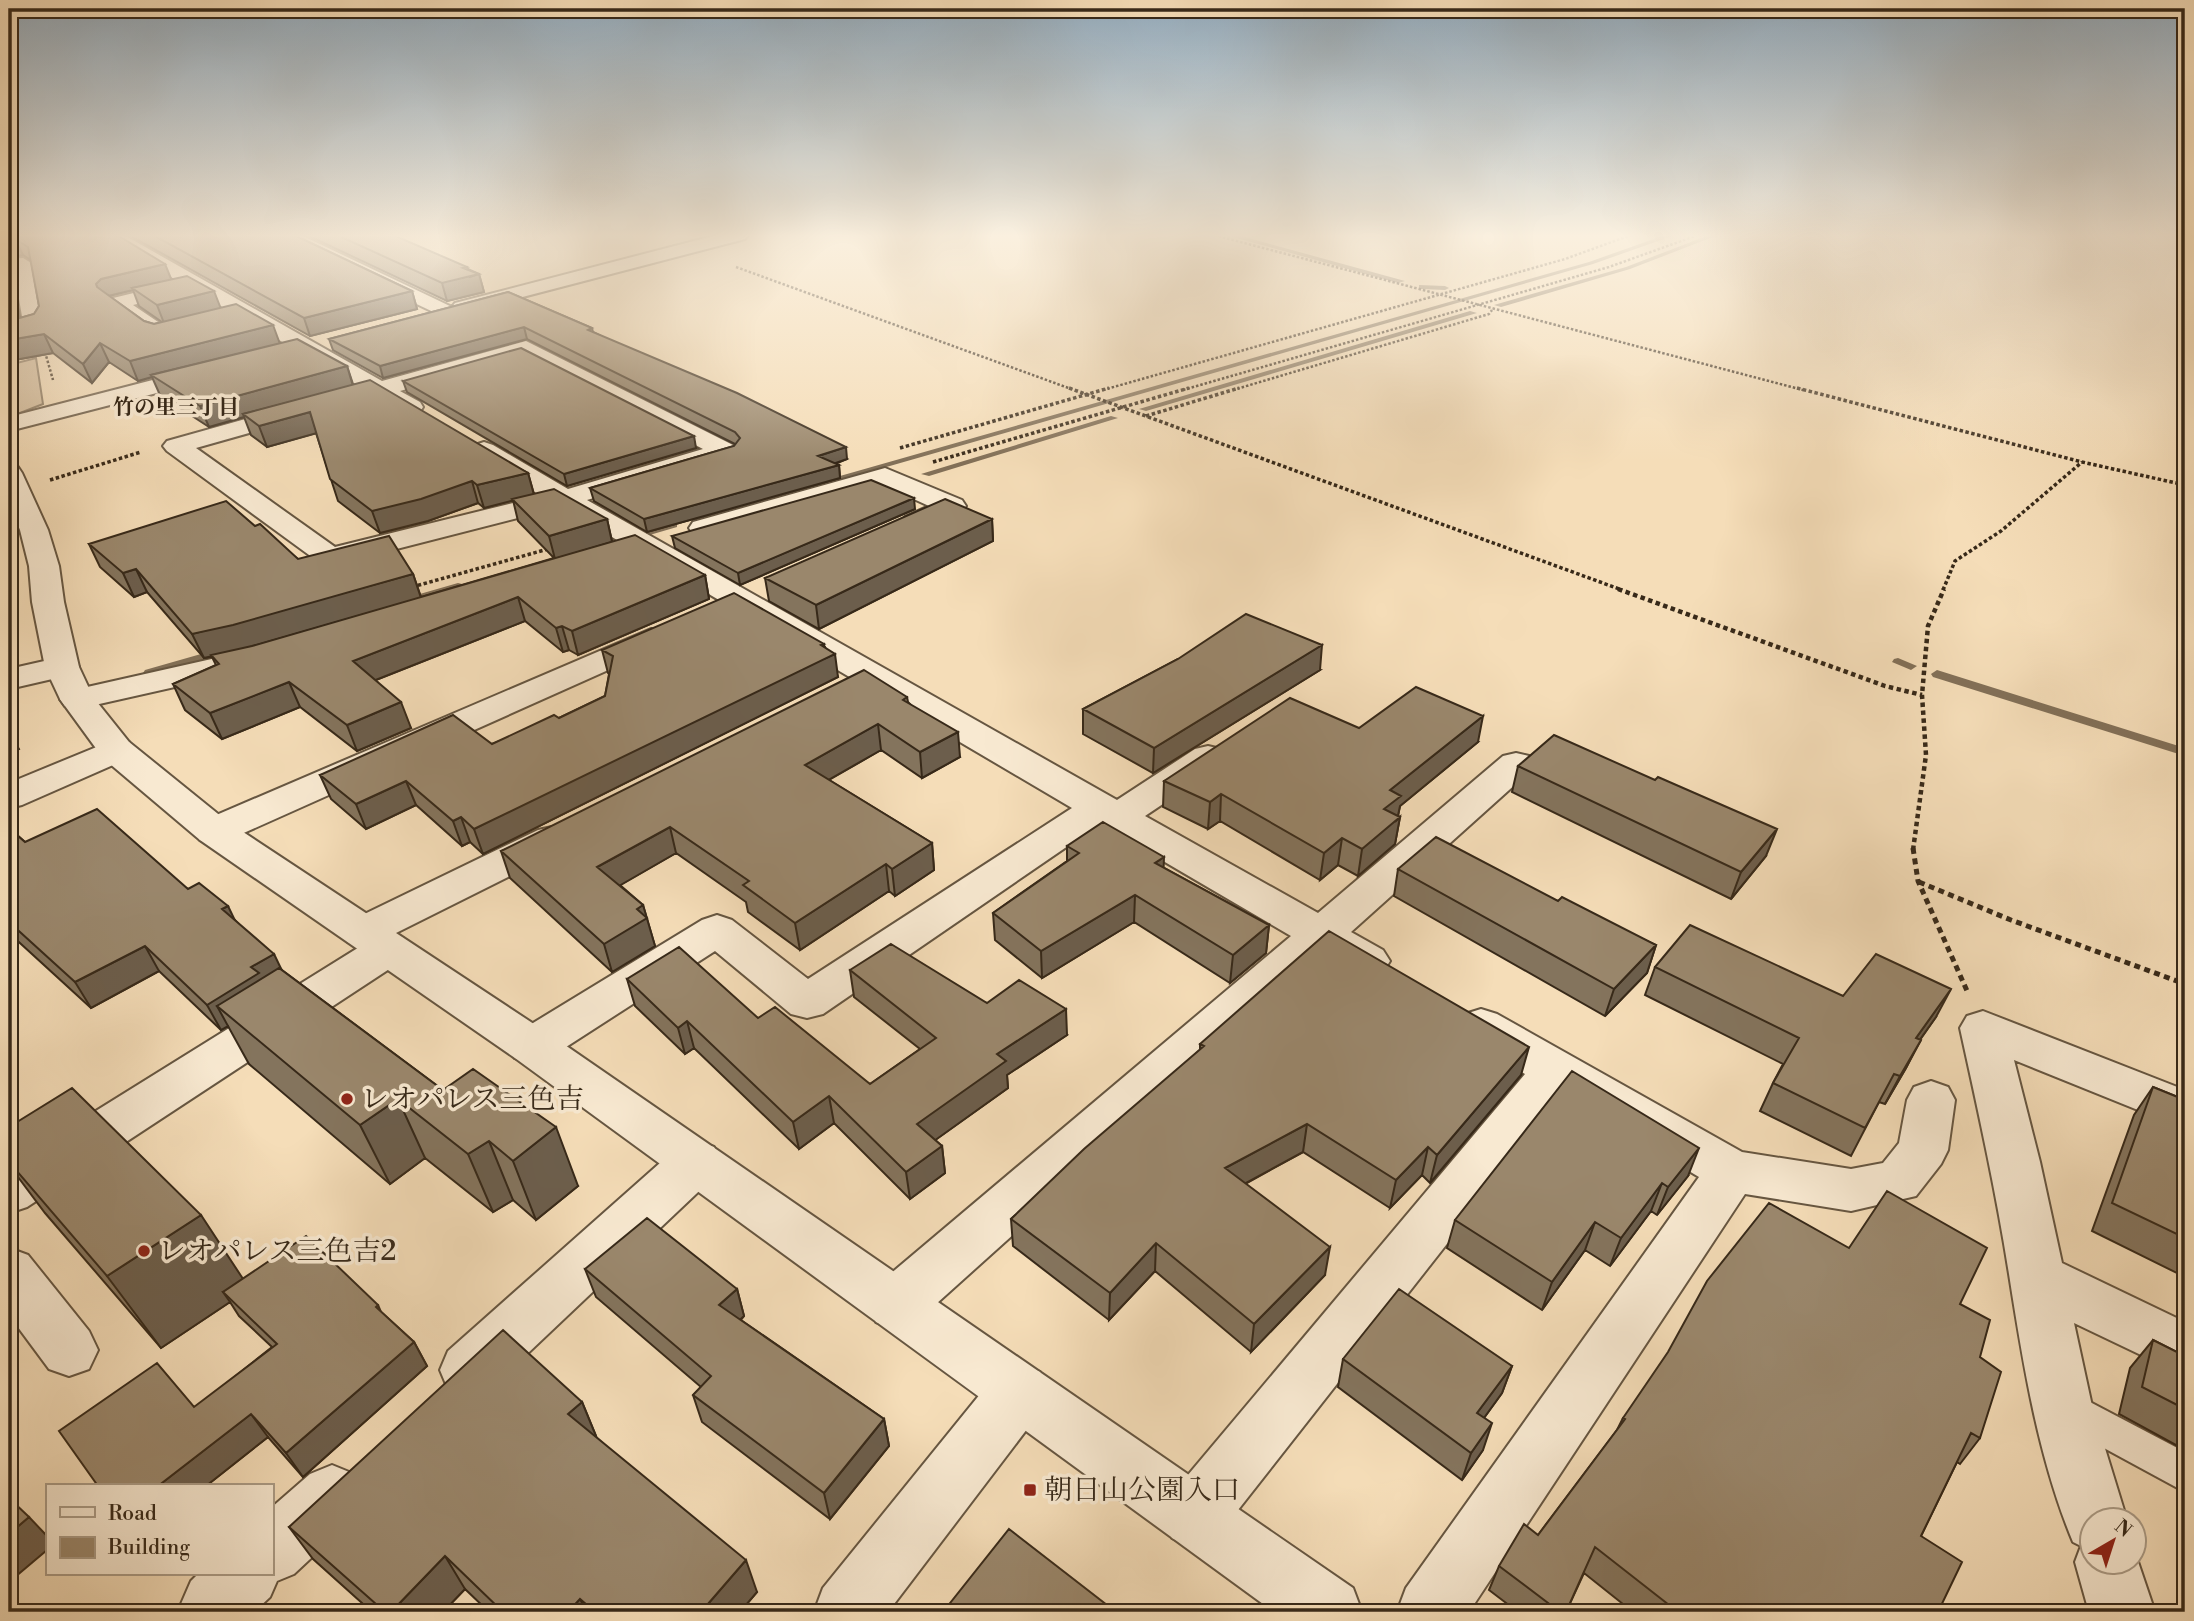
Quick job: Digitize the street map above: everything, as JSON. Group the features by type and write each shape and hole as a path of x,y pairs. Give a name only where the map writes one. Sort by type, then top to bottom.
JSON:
{"street":[{"path":"9,333 34,325 31,311"},
{"path":"128,311 161,333 247,312 426,416"},
{"path":"408,321 451,311"},
{"path":"279,355 332,341"},
{"path":"526,348 726,451 565,498 330,557 176,446 526,348"},
{"path":"9,424 225,368"},
{"path":"461,436 565,498 626,541 753,594 872,676 1732,1171 1851,1190 1898,1181 1923,1150 1931,1100"},
{"path":"9,473 34,530 44,566 48,602 69,683 116,750 214,831 531,1046 1329,1612"},
{"path":"626,541 885,476 952,506 890,534"},
{"path":"214,831 753,594"},
{"path":"9,679 69,683 288,650"},
{"path":"835,695 872,676"},
{"path":"531,1046 717,930 807,1002 1109,811 1240,736"},
{"path":"9,797 116,750"},
{"path":"896,1304 1516,764"},
{"path":"9,1192 376,940 587,822"},
{"path":"1983,1028 2185,1110"},
{"path":"1983,1028 2015,1162 2062,1406 2091,1506"},
{"path":"1194,1516 1556,1070"},
{"path":"432,1404 696,1162"},
{"path":"1430,1612 1732,1171"},
{"path":"9,1272 69,1350"},
{"path":"2037,1278 2185,1350"},
{"path":"847,1612 1019,1392"},
{"path":"273,1549 372,1459"},
{"path":"2111,1576 2122,1612"}],"lane":[{"path":"2062,1406 2185,1473"}],"path":[{"path":"855,311 1872,682 1922,695"},
{"path":"896,449 1379,311"},
{"path":"885,476 1461,311"},
{"path":"1145,416 1489,314 1491,311"},
{"path":"1495,311 2082,462 2185,485"},
{"path":"34,325 50,365 55,390"},
{"path":"50,480 145,451 176,446"},
{"path":"1983,1028 1918,881 1913,851 1926,755 1922,695 1928,626 1955,561 2001,531 2082,462"},
{"path":"408,589 626,541"},
{"path":"1918,881 2011,920 2185,984"}],"shaded area":[{"path":"36,358 43,404 20,413 9,413 9,365"}],"building":[{"path":"36,311 130,311 144,321 154,324 209,311 248,311 273,325 130,361 100,343 83,364 44,334 9,340 9,321 34,314"},
{"path":"291,311 333,311 304,318"},
{"path":"437,311 552,311 592,328 588,330 737,393 846,447 818,456 839,465 644,519 590,488 734,446 740,438 735,432 524,327 380,366 329,339"},
{"path":"297,339 347,366 200,406 151,375"},
{"path":"521,348 694,436 564,474 403,381"},
{"path":"370,380 528,473 477,485 472,481 421,499 372,511 330,479 310,412 259,426 243,414"},
{"path":"871,480 914,498 738,573 672,536"},
{"path":"554,489 607,519 549,536 512,499"},
{"path":"945,499 992,519 816,605 765,578"},
{"path":"226,501 255,526 260,524 298,559 389,536 413,574 192,634 136,569 123,573 89,544"},
{"path":"635,535 705,575 572,631 562,626 556,628 518,597 353,661 401,702 347,725 289,682 210,713 173,684 219,664 211,655 252,646"},
{"path":"734,593 824,644 821,645 835,654 474,829 461,817 453,821 406,781 356,804 320,775 453,715 492,744 554,715 559,718 605,696 613,656 602,650"},
{"path":"1246,614 1322,645 1154,748 1083,709 1178,659"},
{"path":"864,670 907,697 903,700 958,732 920,752 878,724 805,765 932,843 892,869 886,864 795,923 743,885 749,881 670,827 597,867 643,905 637,909 647,918 604,944 501,851"},
{"path":"1416,687 1483,716 1390,790 1401,796 1384,809 1400,817 1362,849 1342,838 1324,853 1221,794 1210,802 1164,781 1290,698 1359,728"},
{"path":"1554,735 1655,780 1658,777 1777,829 1741,872 1518,766"},
{"path":"97,809 188,889 199,883 228,906 222,909 274,954 251,967 259,973 207,1005 145,946 75,982 9,922 9,828 25,842"},
{"path":"1103,822 1164,857 1155,863 1269,925 1233,955 1135,895 1041,951 993,913 1079,853 1067,846"},
{"path":"1436,837 1558,901 1562,897 1656,945 1614,989 1398,869"},
{"path":"1690,925 1843,996 1876,954 1951,989 1916,1038 1921,1040 1900,1076 1894,1074 1865,1128 1773,1083 1799,1038 1655,967"},
{"path":"1329,931 1529,1047 1437,1155 1428,1147 1396,1180 1307,1124 1225,1168 1330,1247 1254,1324 1156,1243 1110,1293 1011,1219 1084,1149 1204,1046 1200,1044"},
{"path":"891,944 987,1003 1019,980 1066,1009 997,1054 1006,1061 917,1124 942,1146 906,1172 829,1096 793,1122 687,1021 678,1028 627,979 679,947 758,1018 775,1007 870,1084 936,1038 850,970"},
{"path":"279,968 443,1090 473,1069 556,1127 513,1161 489,1141 468,1154 398,1099 360,1125 217,1006"},
{"path":"1572,1071 1699,1148 1668,1187 1662,1183 1621,1238 1595,1222 1552,1282 1455,1220"},
{"path":"2153,1087 2185,1100 2185,1238 2112,1203"},
{"path":"72,1088 201,1215 107,1276 9,1162 9,1127"},
{"path":"1887,1191 1987,1248 1960,1304 1990,1320 1980,1357 2001,1372 1980,1438 1971,1433 1921,1536 1962,1562 1938,1612 1678,1612 1595,1547 1566,1612 1560,1612 1499,1566 1524,1524 1538,1535 1625,1419 1623,1418 1668,1352 1707,1281 1769,1203 1849,1248"},
{"path":"647,1218 737,1289 719,1305 884,1419 824,1493 693,1395 711,1376 585,1269"},
{"path":"306,1236 414,1342 286,1453 251,1414 161,1484 97,1484 59,1431 157,1363 194,1407 277,1344 223,1292"},
{"path":"1399,1289 1512,1366 1477,1413 1492,1423 1471,1453 1343,1359"},
{"path":"503,1330 582,1402 568,1414 746,1560 701,1612 595,1612 580,1599 568,1612 503,1612 445,1556 391,1612 385,1612 289,1527"},
{"path":"2153,1340 2185,1356 2185,1409 2142,1387"},
{"path":"9,1498 29,1517 9,1534"},
{"path":"1009,1529 1116,1612 943,1612"}],"waterway":[{"path":"824,482 1424,311"},
{"path":"1143,409 1473,313"},
{"path":"926,474 1114,418"},
{"path":"629,538 673,525"},
{"path":"403,602 458,586"},
{"path":"149,673 222,652"},
{"path":"1898,662 1911,666"},
{"path":"1937,674 2185,752"}],"place":[{"name":"レオパレス三色吉","path":"347,1099"},
{"name":"レオパレス三色吉2","path":"144,1251"},
{"name":"朝日山公園入口","path":"1030,1490"}],"district":[{"name":"竹の里三丁目","path":"176,408"}]}
